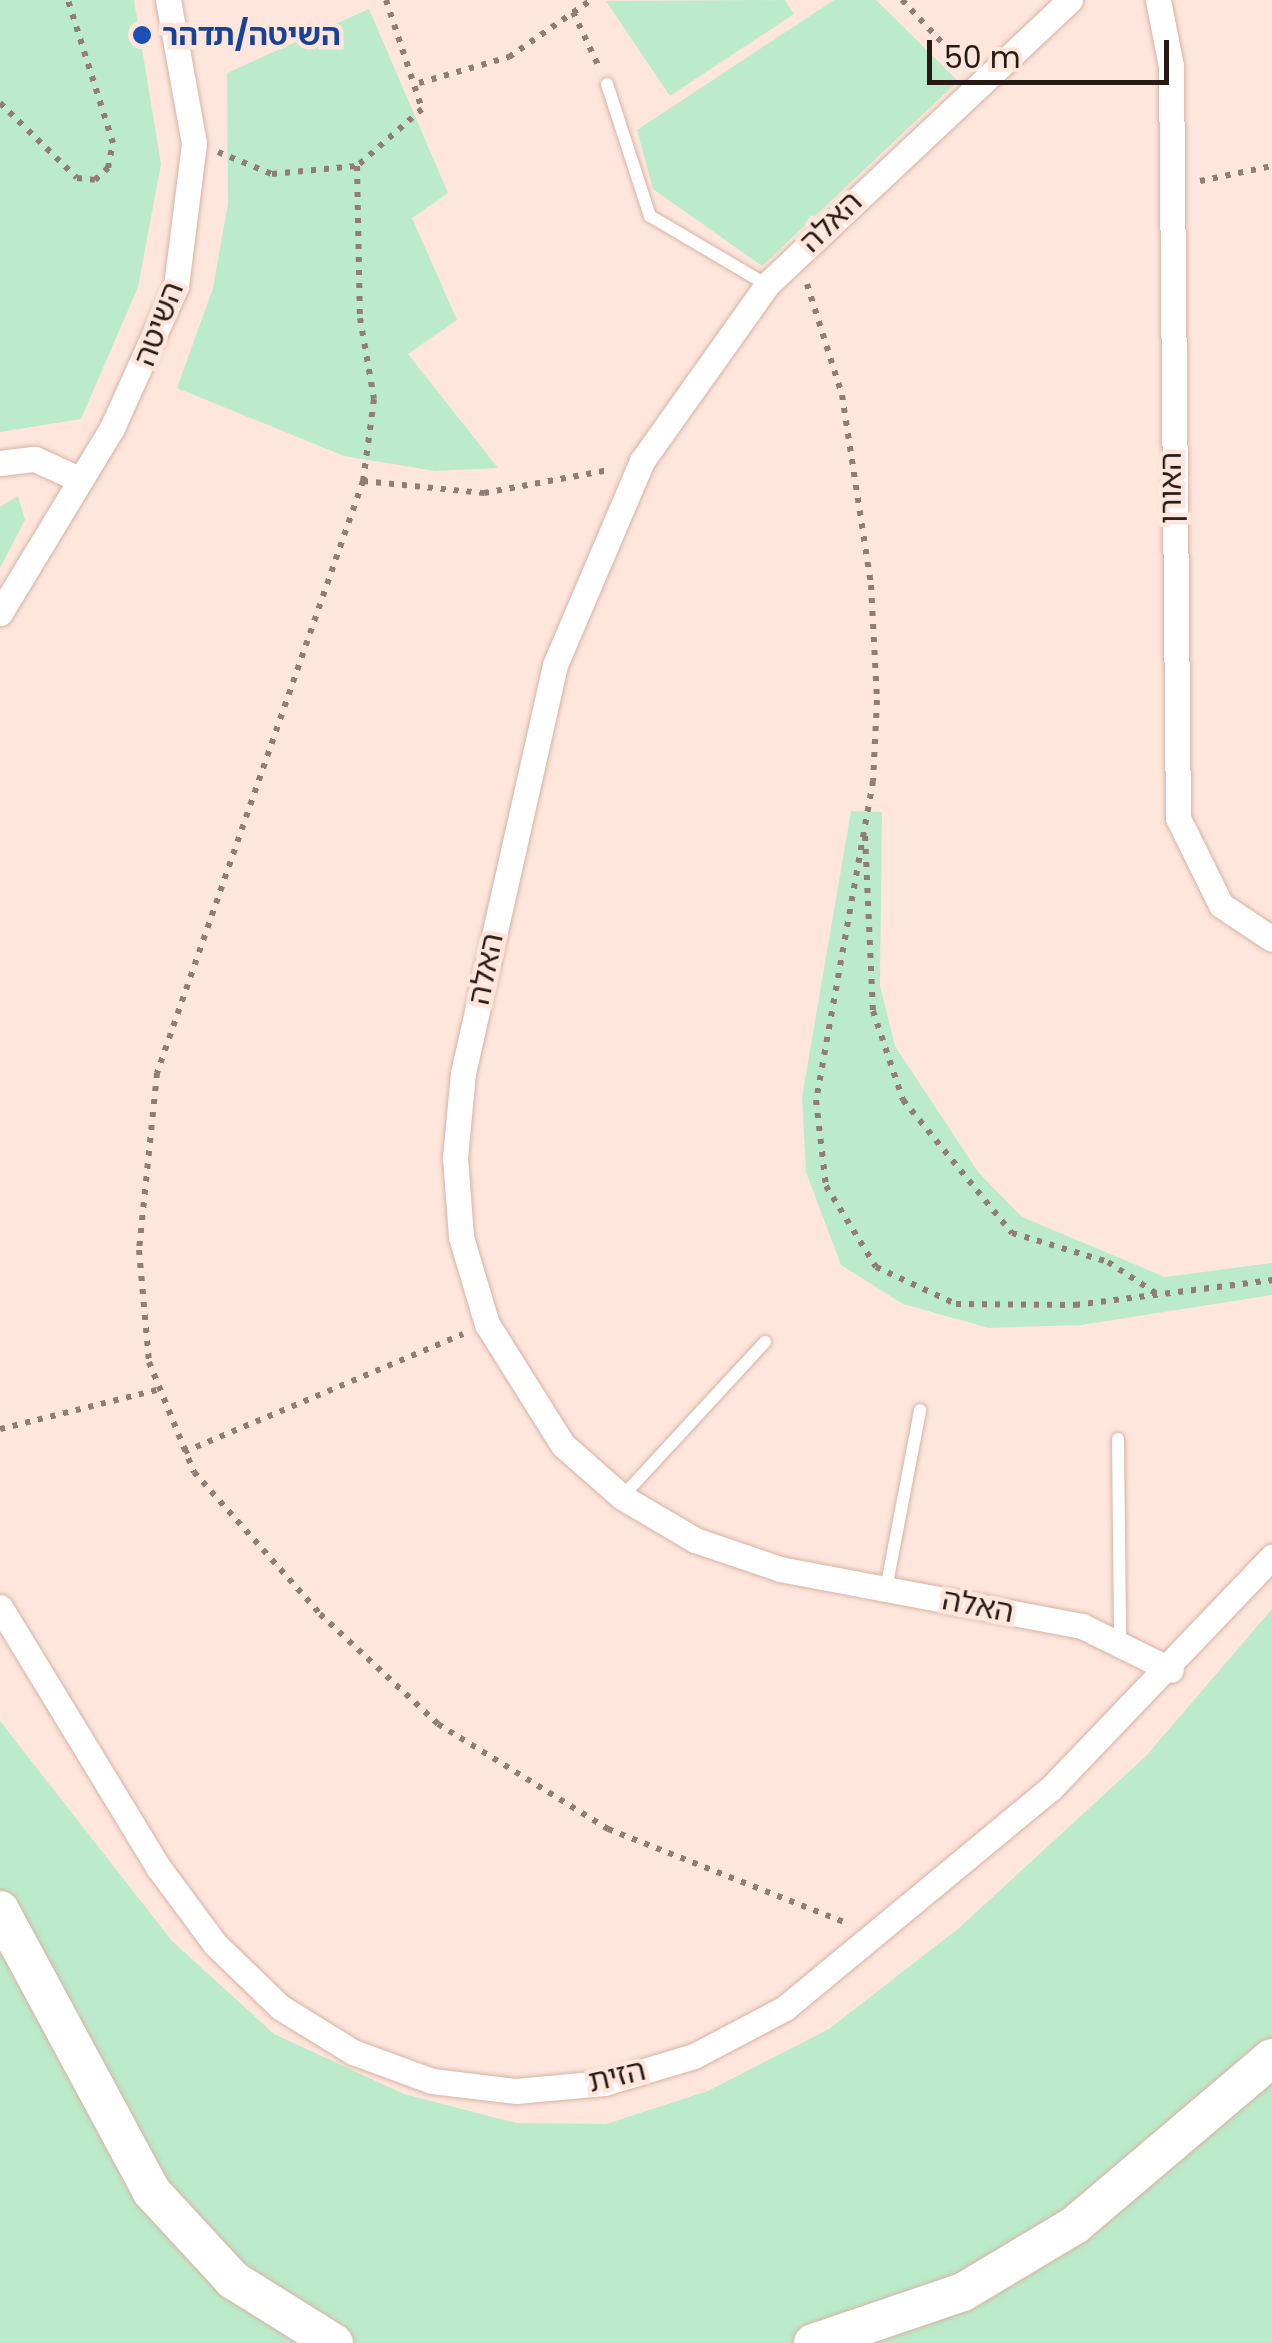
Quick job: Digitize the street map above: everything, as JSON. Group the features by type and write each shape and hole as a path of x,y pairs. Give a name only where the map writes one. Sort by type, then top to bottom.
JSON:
{"main road":[{"path":"0,1910 152,2192 233,2280 334,2343"},
{"path":"813,2343 964,2292 1076,2225 1272,2058"}],"street":[{"name":"השיטה","path":"0,614 150,358 176,286 194,143 168,0"},
{"name":"האלה","path":"1070,0 767,285 642,461 554,665 463,1074 461,1237 486,1324 562,1444 622,1497 712,1546 1120,1638 1170,1670"},
{"name":"האורן","path":"1158,0 1170,66 1178,818 1221,905 1272,940"},
{"path":"0,463 34,460 78,478"},
{"name":"הזית","path":"0,1606 105,1790 215,1944 280,2007 353,2052 432,2081 516,2091 604,2083 709,2048 785,2008 876,1941 1170,1670 1272,1558"}],"lane":[{"path":"607,84 650,216 767,285"},
{"path":"622,1497 765,1342"},
{"path":"886,1588 920,1410"},
{"path":"1118,1439 1120,1638"}],"path":[{"path":"0,103 76,178 95,180 107,168 113,143 68,0"},
{"path":"194,143 272,174 357,166 422,110 419,83 386,0"},
{"path":"419,83 509,57 591,0"},
{"path":"902,0 980,83"},
{"path":"574,12 607,84"},
{"path":"357,166 360,318 374,398 363,481 157,1073 139,1250 157,1390 184,1452 320,1614 503,1771 608,1829 813,1904 876,1941"},
{"path":"1171,187 1272,166"},
{"path":"793,258 820,308 842,396 872,584 877,700 864,828 816,1100 816,1148 850,1232 876,1268 956,1304 999,1310 1272,1280"},
{"path":"363,481 484,493 548,487 642,461"},
{"path":"864,828 873,1011 903,1100 1012,1233 1099,1258 1158,1294"},
{"path":"184,1452 486,1324"},
{"path":"0,1429 157,1390"}],"green space":[{"path":"0,0 134,0 161,164 138,287 81,419 0,432"},
{"path":"785,0 794,14 670,96 606,1"},
{"path":"834,0 876,0 958,81 762,266 653,189 637,130"},
{"path":"369,9 448,193 412,218 457,320 408,354 498,468 435,471 344,456 177,388 213,288 228,204 227,73"},
{"path":"18,496 25,520 0,568 0,507"},
{"path":"851,811 882,812 880,986 895,1046 978,1172 1022,1217 1165,1277 1272,1263 1272,1295 1081,1325 989,1328 903,1304 841,1265 806,1172 802,1097"},
{"path":"1272,1609 1272,2343 0,2343 0,1721 172,1941 274,2034 404,2094 516,2123 606,2124 708,2091 829,2029 959,1928 1146,1756"}],"place":[{"name":"השיטה/תדהר","path":"142,35"}]}
